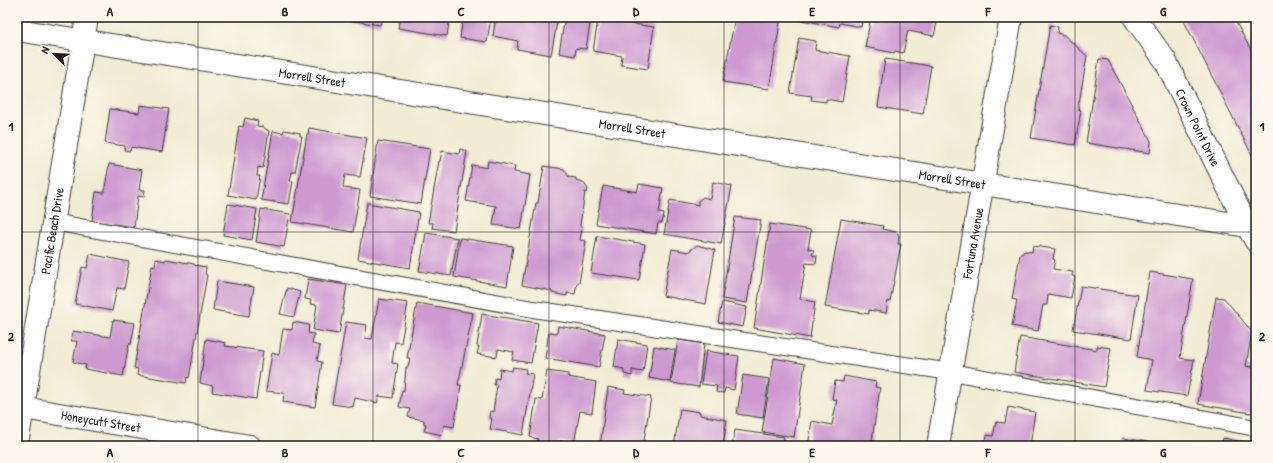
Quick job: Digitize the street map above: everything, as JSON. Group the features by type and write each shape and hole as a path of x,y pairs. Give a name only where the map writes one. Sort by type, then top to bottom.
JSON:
{"street":[{"name":"Pacific Beach Drive","path":"17,444 87,17"},
{"name":"Fortuna Avenue","path":"938,446 1011,17"},
{"name":"Crown Point Drive","path":"1134,17 1165,60 1253,230"},
{"name":"Morrell Street","path":"17,30 982,184 1253,230"},
{"name":"Honeycutt Street","path":"23,408 250,446"}],"lane":[{"path":"53,222 533,309 951,372 1256,428"}],"building":[{"path":"343,17 382,17 380,25 343,19"},
{"path":"400,17 450,17 447,36 398,28"},
{"path":"463,17 491,17 487,42 460,38"},
{"path":"496,17 558,17 551,55 517,49 518,41 493,36"},
{"path":"565,17 591,17 586,49 576,48 575,56 559,53"},
{"path":"735,17 781,17 769,89 723,82"},
{"path":"802,17 863,17 861,27 840,23 839,27 801,20"},
{"path":"871,17 938,17 934,36 908,31 903,53 895,51 894,53 865,47"},
{"path":"1182,17 1233,17 1256,59 1256,163"},
{"path":"598,19 654,27 648,69 621,65 622,56 593,51"},
{"path":"1050,25 1058,27 1057,33 1064,35 1087,56 1078,109 1081,110 1075,145 1031,138"},
{"path":"799,38 816,41 815,50 850,56 842,102 826,99 826,102 811,100 812,96 790,93"},
{"path":"885,59 931,66 923,114 878,107"},
{"path":"1099,59 1108,60 1151,141 1150,153 1086,143"},
{"path":"140,105 169,109 162,152 131,147 130,151 124,150 125,146 105,143 110,109 139,113"},
{"path":"245,118 258,121 257,126 263,127 269,131 263,168 258,167 257,176 260,176 256,200 228,195 239,126 243,127"},
{"path":"309,128 367,138 360,177 345,175 343,186 344,188 360,190 353,232 292,222"},
{"path":"284,130 300,133 300,136 302,136 295,172 292,172 290,181 293,181 289,204 261,200 273,131 283,133"},
{"path":"378,141 430,149 421,204 370,196"},
{"path":"460,149 467,151 454,231 432,228 433,223 428,223 442,151 459,154"},
{"path":"488,161 515,166 514,172 530,175 521,229 493,225 496,206 466,201 472,165 487,168"},
{"path":"109,164 142,170 139,190 145,190 144,197 138,196 134,227 92,221 96,192 104,193"},
{"path":"544,166 564,169 569,177 576,178 576,180 583,182 588,189 587,193 585,192 580,225 582,229 580,240 586,241 579,283 577,283 575,294 567,293 567,296 552,293 552,291 522,285"},
{"path":"713,182 732,186 721,244 664,234 670,200 698,205 698,201 703,197 710,199"},
{"path":"639,184 663,188 659,213 664,214 662,223 658,223 656,234 596,224 603,186 637,192"},
{"path":"367,203 419,212 410,268 358,259"},
{"path":"228,204 257,209 252,240 223,235"},
{"path":"261,209 290,214 284,247 256,242"},
{"path":"735,217 761,220 747,303 722,299"},
{"path":"841,219 883,226 882,229 896,232 899,235 898,244 901,244 890,302 888,301 886,313 869,310 869,314 825,307"},
{"path":"770,224 811,230 808,249 814,250 812,255 817,256 816,264 806,263 800,299 815,302 810,338 754,328"},
{"path":"426,233 458,238 451,276 419,271"},
{"path":"597,236 645,244 639,280 591,273"},
{"path":"460,238 513,246 507,286 454,277"},
{"path":"697,245 715,250 706,304 663,296 672,249 688,252"},
{"path":"1033,246 1055,249 1053,269 1073,272 1072,276 1075,277 1071,298 1048,294 1047,305 1043,305 1038,331 1012,326 1017,300 1012,299 1020,255 1025,251 1032,252"},
{"path":"90,254 129,262 124,289 117,288 112,311 75,304 82,267 87,268"},
{"path":"156,259 165,261 166,259 206,267 205,274 207,275 189,378 187,377 186,383 137,375 138,369 134,368 152,265 155,266"},
{"path":"1150,272 1193,279 1180,358 1194,360 1187,396 1147,390 1152,360 1137,357"},
{"path":"308,279 347,285 339,334 313,330 317,305 310,304 311,300 305,299"},
{"path":"217,281 254,287 249,316 213,310"},
{"path":"1081,286 1138,295 1131,339 1073,330"},
{"path":"287,288 300,292 294,317 280,314"},
{"path":"1216,297 1224,298 1252,332 1246,366 1256,368 1256,414 1198,404"},
{"path":"379,299 408,303 401,343 395,342 392,363 398,364 393,398 379,396 377,403 355,398 353,407 332,404 346,322 367,325 365,338 372,339"},
{"path":"722,302 747,307 743,327 718,322"},
{"path":"417,303 473,313 458,385 461,385 454,427 444,425 442,435 424,431 426,424 424,424 424,420 408,417 410,409 399,407 402,390 404,391 406,367 408,367 410,358 407,358"},
{"path":"482,314 538,323 531,363 512,360 514,352 498,349 497,357 477,354"},
{"path":"113,320 135,323 131,344 129,344 123,376 85,369 86,365 73,362 77,341 71,341 73,331 110,337"},
{"path":"293,322 309,325 308,333 314,334 312,344 320,346 317,361 322,362 315,407 283,402 284,393 266,391 272,353 279,355 283,329 292,330"},
{"path":"558,326 605,334 599,367 545,358 549,332 557,333"},
{"path":"1020,337 1097,350 1097,346 1111,348 1104,387 1014,372"},
{"path":"206,339 226,343 225,346 263,351 256,399 212,392 213,386 200,383"},
{"path":"618,339 647,344 643,372 632,370 632,376 624,374 624,369 614,367"},
{"path":"678,340 704,344 699,387 671,383"},
{"path":"654,346 675,350 670,382 649,378"},
{"path":"706,351 739,356 734,390 725,388 724,393 716,392 717,386 701,384"},
{"path":"774,358 805,364 794,437 762,432"},
{"path":"513,367 526,369 525,373 533,374 523,435 490,429 492,419 489,418 490,411 493,412 497,385 494,385 495,378 499,379 500,369 512,371"},
{"path":"547,371 568,374 568,377 596,382 592,413 580,411 574,444 559,441 558,446 537,446 538,439 530,437 536,399 542,400"},
{"path":"743,375 769,379 763,418 737,414"},
{"path":"844,376 876,382 875,387 880,388 871,446 808,446 812,421 832,425 837,400 832,399 835,381 843,382"},
{"path":"608,387 625,390 624,393 651,397 643,446 625,444 625,446 600,446"},
{"path":"1008,407 1035,412 1030,446 985,446 987,435 993,436 996,422 1005,423"},
{"path":"680,409 700,412 700,415 727,420 723,446 674,446"},
{"path":"735,430 784,437 783,446 732,446"},
{"path":"1123,438 1148,442 1148,446 1122,446"},
{"path":"1223,438 1254,444 1254,446 1222,446"}]}
